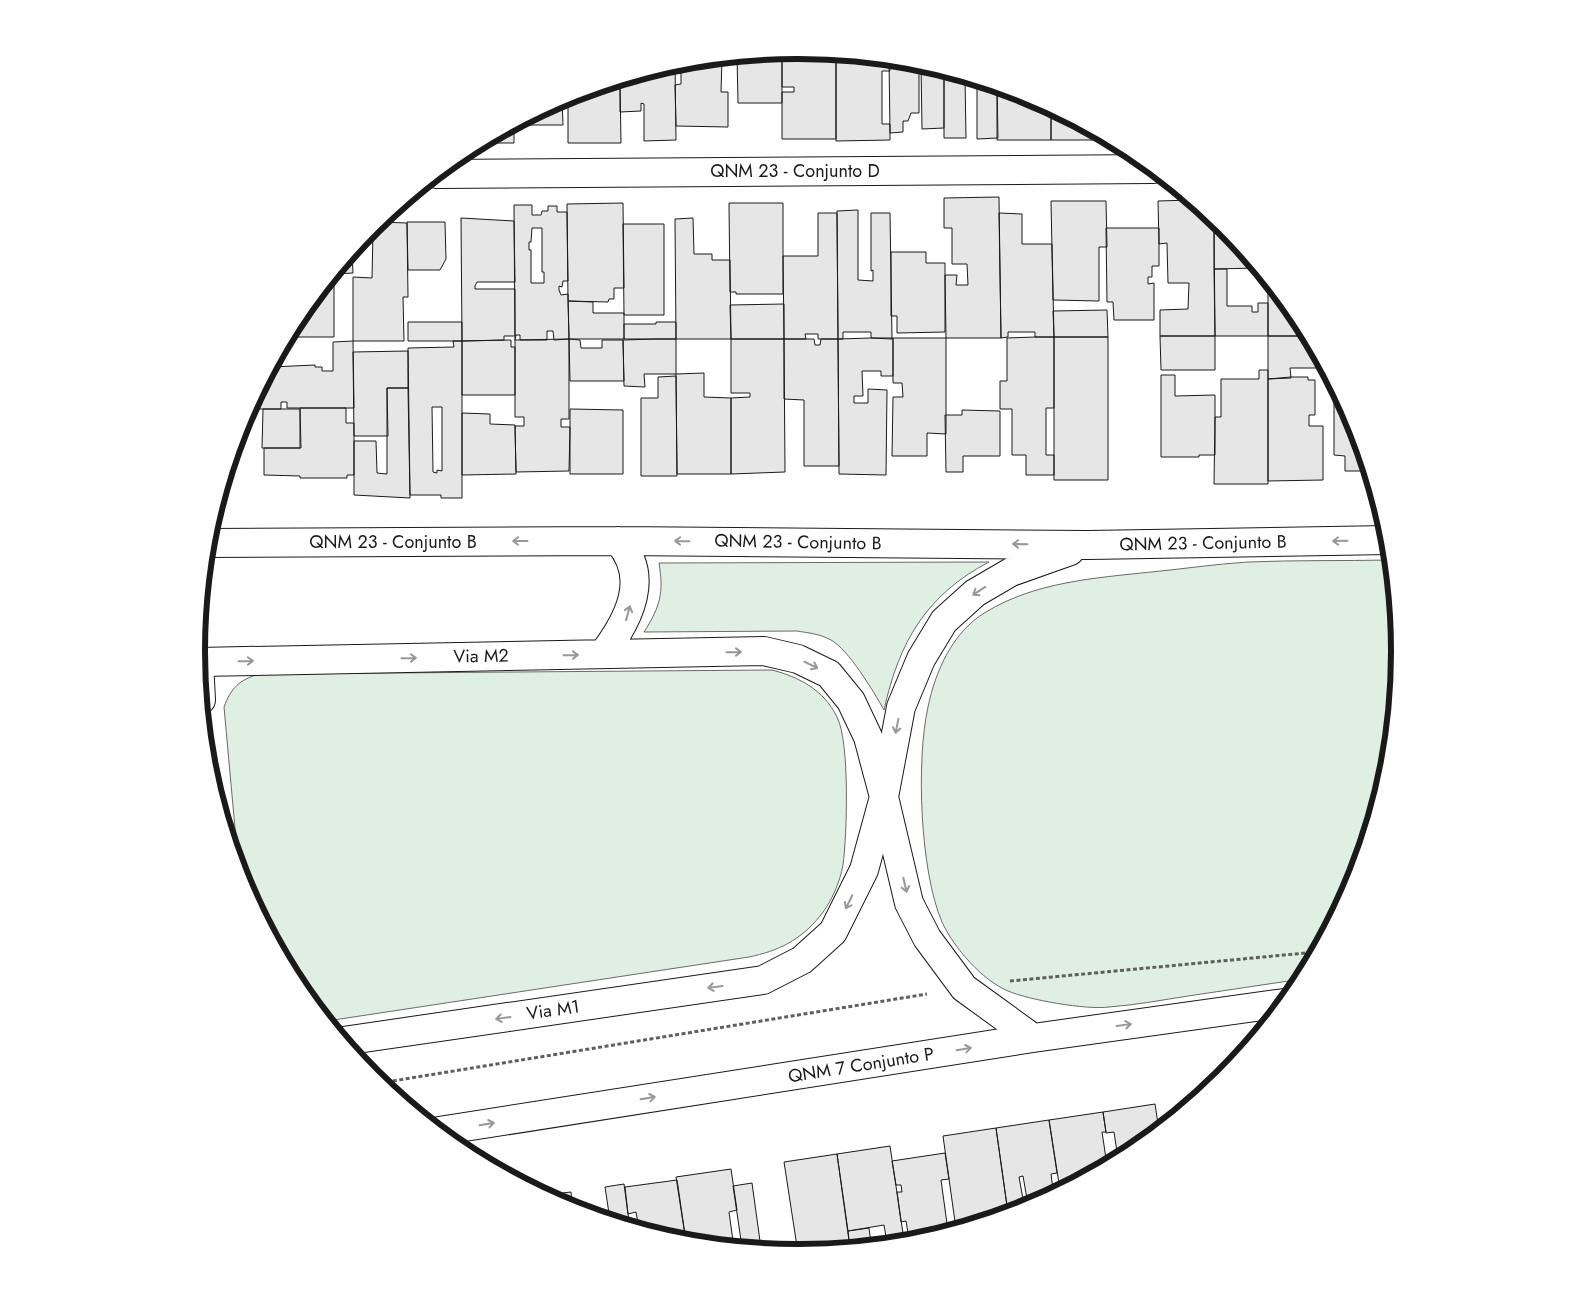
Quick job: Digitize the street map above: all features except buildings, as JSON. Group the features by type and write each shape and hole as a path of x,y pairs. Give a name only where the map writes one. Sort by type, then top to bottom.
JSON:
{"main road":[{"name":"QNM 23 - Conjunto D","path":"447,174 1142,169"},
{"name":"QNM 23 - Conjunto B","path":"216,543 618,540 1088,545 1380,540"},
{"path":"603,654 626,620 633,593 635,568 629,552 618,540"},
{"name":"Via M1","path":"350,1040 764,980 802,960 832,932 864,870 884,797 901,707 921,659 944,621 975,593 1011,572 1088,545"},
{"name":"Via M2","path":"206,662 764,651 798,659 829,674 851,701 868,737 909,903 927,938 964,988 1033,1038"},
{"name":"QNM 7 Conjunto P","path":"448,1130 1033,1038 1274,1004"}],"path":[{"path":"390,1081 1001,982 1308,953"}],"green space":[{"path":"1383,560 1391,652 1386,729 1371,805 1346,878 1330,914 1291,981 1099,1008 1043,1001 1008,991 998,986 970,962 947,932 935,900 925,846 921,785 924,730 935,680 955,641 974,620 986,612 1005,602 1045,588 1087,579 1211,565 1283,561"},
{"path":"989,562 948,589 918,623 898,663 884,710 845,652 838,645 823,636 797,631 644,632 654,615 661,591 659,563"},
{"path":"772,670 792,676 810,686 825,699 837,717 841,729 846,767 846,833 840,878 828,905 805,932 779,948 749,957 334,1020 305,981 266,914 250,878 236,839 224,707 233,690 241,682 259,674"}]}
